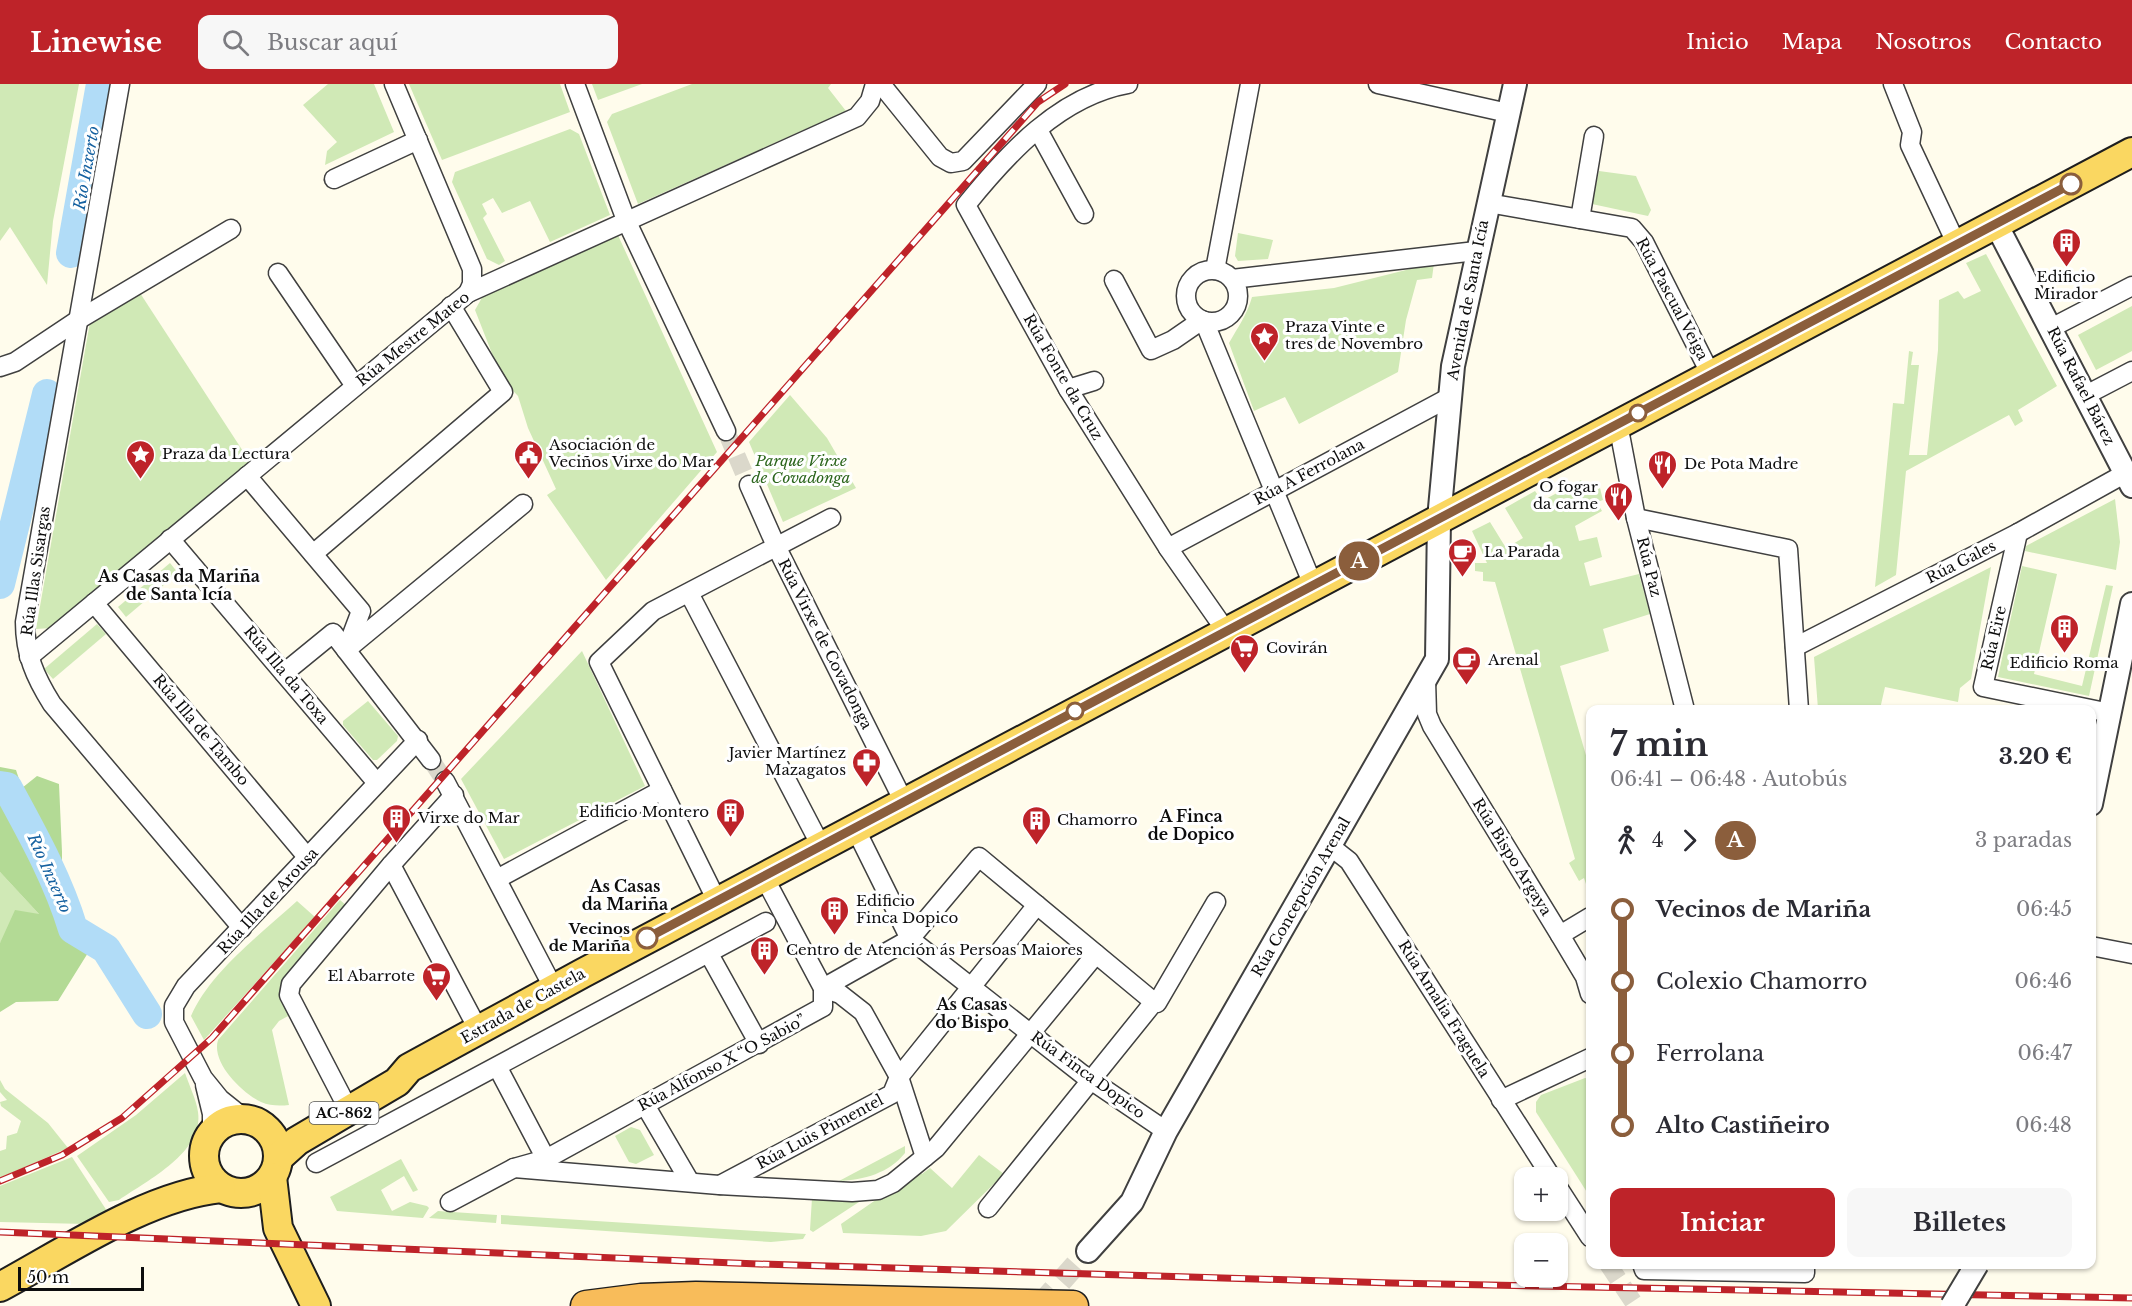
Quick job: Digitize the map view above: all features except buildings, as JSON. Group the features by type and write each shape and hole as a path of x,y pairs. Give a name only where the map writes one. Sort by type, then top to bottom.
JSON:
{"highway":[{"path":"586,1306 640,1299 696,1297 1073,1306"}],"main road":[{"name":"Estrada de Castela","path":"409,1068 717,901 2132,152"},
{"name":"AC-862","path":"208,1144 233,1119 255,1123 289,1123 395,1070 409,1068"},
{"name":"AC-862","path":"230,1191 261,1188 297,1141 397,1082 409,1068"},
{"path":"255,1123 272,1136 278,1228 316,1306"},
{"path":"208,1144 205,1169 278,1228"},
{"path":"156,1203 176,1186 208,1144"},
{"path":"0,1287 156,1203 192,1192 230,1191"}],"street":[{"name":"Rúa Illas Sisargas","path":"120,84 25,622 25,646 35,678 52,704 223,909 242,928"},
{"path":"394,84 472,269 472,284 468,293"},
{"path":"575,84 626,220 726,431"},
{"name":"Rúa Mestre Mateo","path":"29,657 468,293 857,117 870,101 875,84"},
{"path":"881,84 940,157 951,163 963,161 1037,84"},
{"path":"1084,214 1038,130 1069,105 1107,88 1128,84"},
{"path":"1215,270 1250,84"},
{"path":"1378,84 1508,113"},
{"name":"Avenida de Santa Icía","path":"1439,519 1453,366 1476,251 1515,84"},
{"path":"1893,84 1912,132 1910,145 1957,245"},
{"name":"Rúa Fonte da Cruz","path":"1038,130 988,178 966,205 1068,389 1168,548 1226,632"},
{"path":"1580,219 1594,136"},
{"path":"334,180 418,140"},
{"name":"Rúa Pascual Veiga","path":"1488,203 1622,225 1640,235 1711,375"},
{"name":"Rúa Rafael Bárez","path":"1996,224 2129,480"},
{"path":"0,367 15,362 78,320 231,229"},
{"path":"1313,585 1221,358 1203,320 1190,309 1186,293 1193,279 1199,274 1215,270 1232,279 1476,251"},
{"path":"472,269 492,281"},
{"path":"278,273 355,386"},
{"path":"1221,358 1226,318 1237,305 1239,296 1232,279"},
{"path":"1114,280 1151,350 1173,340 1203,320 1226,318"},
{"path":"2051,328 2132,286"},
{"path":"313,554 503,392 451,306"},
{"path":"2086,395 2132,371"},
{"path":"1068,389 1094,381"},
{"name":"Rúa A Ferrolana","path":"1168,548 1450,397"},
{"name":"Rúa Paz","path":"1618,424 1636,518 1684,705"},
{"path":"247,476 361,611 346,650"},
{"name":"Rúa Gales","path":"1795,647 2018,532 2129,480"},
{"name":"Rúa Virxe de Covadonga","path":"749,484 776,546 904,802"},
{"path":"346,650 523,504"},
{"path":"717,901 599,662 652,611 831,518"},
{"path":"1636,518 1788,549 1799,705"},
{"name":"Rúa Concepción Arenal","path":"1088,1251 1132,1202 1166,1131 1426,680 1438,652 1439,519"},
{"name":"Rúa Eire","path":"2018,532 1983,687 2071,705"},
{"name":"Rúa Illa da Toxa","path":"170,539 377,783"},
{"path":"689,593 821,846"},
{"name":"Rúa Illa de Tambo","path":"94,603 308,858"},
{"path":"2096,780 2132,604"},
{"path":"284,673 333,633 418,740 431,760"},
{"name":"Rúa Bispo Argaya","path":"1426,680 1430,722 1586,980"},
{"name":"Rúa Eire","path":"2096,710 2110,713"},
{"path":"1403,719 1411,724 1430,722"},
{"name":"Rúa Illa de Arousa","path":"255,1123 220,1099 203,1078 174,1023 174,1006 186,986 418,740"},
{"path":"342,1097 289,995 291,984 391,865 450,788 554,989"},
{"path":"497,879 662,790"},
{"name":"Rúa Finca Dopico","path":"855,828 910,939 1090,1080 1166,1131"},
{"name":"Rúa Amalia Fraguela","path":"1330,846 1349,861 1545,1167"},
{"path":"823,988 910,939 979,857 1154,1002"},
{"path":"391,865 479,1031"},
{"path":"764,877 823,988 840,994 863,1012 899,1077 925,1157"},
{"path":"988,1208 1154,1002 1157,1003 1216,902"},
{"name":"Rúa Luis Pimentel","path":"719,1185 892,1094 899,1077 1037,905"},
{"path":"1560,935 1586,919"},
{"path":"316,1163 498,1068 766,922"},
{"path":"2096,947 2132,954"},
{"path":"709,954 759,1044"},
{"path":"514,1168 719,1185 866,1192 893,1183 936,1149 1096,954"},
{"name":"Rúa Alfonso X “O Sabio”","path":"450,1202 514,1168 546,1159 759,1044 823,1007 823,988"},
{"path":"823,1007 863,1012"},
{"path":"1501,1100 1586,1060"},
{"path":"498,1068 546,1159"},
{"name":"Rúa Illa de Arousa","path":"203,1078 212,1114 208,1144"},
{"path":"645,1105 690,1182"},
{"path":"1568,1203 1586,1231"},
{"path":"1952,1306 1974,1269"}],"green space":[{"path":"0,84 79,84 53,221 47,285 10,227 0,241"},
{"path":"328,84 374,84 394,132 325,165 327,151 337,142 303,105"},
{"path":"409,84 560,84 570,112 442,160"},
{"path":"592,84 642,84 598,100"},
{"path":"692,84 831,84 828,88 846,111 638,204 607,122 612,114"},
{"path":"570,129 579,134 610,215 550,242 530,201 502,213 493,198 482,204 487,214 483,218 505,261 499,265 487,259 452,182 455,172"},
{"path":"1599,171 1636,176 1651,210 1648,216 1592,204"},
{"path":"617,233 717,452 606,580 547,495 556,489 528,428 518,396 502,379 475,310 484,294"},
{"path":"1238,233 1273,240 1268,259 1238,261 1235,256"},
{"path":"1986,254 2057,386 2018,410 2023,421 2015,426 2009,415 1906,471 1896,575 1875,587 1893,403 1904,404 1909,351 1913,352 1911,365 1919,365 1909,455 1927,455 1938,350 1939,300 1958,291 1964,299 1981,291 1966,263"},
{"name":"Praza Vinte e tres de Novembro","path":"1434,263 1432,278 1417,280 1406,320 1398,372 1299,424 1285,397 1254,411 1229,343 1252,297 1334,288"},
{"path":"140,293 250,462 52,628 36,629 90,322"},
{"path":"2132,306 2132,351 2096,370 2078,335"},
{"name":"Parque Virxe de Covadonga","path":"790,395 827,438 856,488 783,522 749,442"},
{"path":"1581,480 1589,495 1600,488 1603,500 1597,502 1602,511 1575,526 1579,541 1597,537 1602,557 1584,563 1590,586 1639,574 1650,614 1603,629 1609,651 1560,666 1586,755 1586,884 1584,878 1579,881 1569,863 1575,859 1495,582 1483,581 1483,572 1475,571 1475,563 1487,563 1472,531 1490,522 1506,548 1523,538 1505,508 1535,491 1542,501"},
{"path":"2115,499 2120,542 2116,570 2025,551 2026,546"},
{"path":"170,563 178,573 126,617 118,607"},
{"path":"2022,566 2057,574 2034,674 2082,686 2106,585 2113,586 2089,696 1998,677"},
{"path":"1991,567 1971,679 1960,688 1958,702 1885,687 1881,705 1818,705 1814,657"},
{"path":"97,624 106,634 53,679 44,669"},
{"path":"582,651 645,786 504,859 461,779"},
{"path":"368,701 398,736 397,741 377,760 373,760 343,725 343,721"},
{"path":"0,767 16,770 22,788 37,776 59,784 62,926 91,948 58,1001 16,1002 0,1012 0,943 15,910 39,914 0,872"},
{"path":"0,872 40,915 0,943"},
{"path":"340,900 348,907 289,979 290,1015 279,1021 272,1030 289,1105 264,1103 237,1084 223,1067 217,1049 218,1040"},
{"path":"297,901 315,917 204,1040 191,1016 200,1000 238,954"},
{"path":"185,1073 198,1112 198,1126 192,1140 172,1164 119,1200 109,1202 77,1156 136,1115"},
{"path":"1586,1078 1586,1191 1536,1112 1536,1102 1541,1095"},
{"path":"0,1080 5,1089 48,1123 68,1148 0,1178 0,1151 6,1149 7,1136 17,1133 21,1121 1,1106 0,1102 7,1100 0,1092"},
{"path":"631,1127 640,1130 654,1155 636,1164 629,1162 615,1136"},
{"path":"905,1146 905,1153 899,1160 884,1170 867,1177 839,1181"},
{"path":"979,1155 1004,1174 946,1231 921,1236 843,1233 841,1224 919,1170 922,1174 930,1168 952,1188"},
{"path":"72,1157 107,1211 86,1224 0,1222 0,1186"},
{"path":"401,1159 418,1190 413,1192 404,1176 381,1190 392,1211 410,1202 427,1206 429,1208 423,1218 337,1211 330,1197"},
{"path":"812,1198 859,1202 813,1232 810,1230"},
{"path":"438,1211 497,1215 496,1223 429,1218"},
{"path":"501,1215 806,1234 803,1239 771,1242 501,1224"}],"waterway":[{"name":"Río Inxerto","path":"71,253 101,84"},
{"name":"Río Inxerto","path":"0,584 47,394"},
{"name":"Río Inxerto","path":"0,786 7,787 35,839 60,892 73,929 106,949 147,1014"}],"tunnel":[{"path":"726,431 749,485"},
{"path":"431,760 445,781"},
{"path":"1039,1306 1088,1251"},
{"path":"1611,1269 1636,1306"}],"railway":[{"path":"0,1181 62,1155 122,1118 212,1038 1038,102 1065,84"},
{"path":"0,1232 758,1264 1392,1283 2132,1298"}],"bus line":[{"name":"A","path":"647,938 2071,184"}],"place":[{"name":"Edificio Mirador","path":"2066,268"},
{"name":"Praza Vinte e tres de Novembro","path":"1264,362"},
{"name":"Praza da Lectura","path":"141,480"},
{"name":"Asociación de Veciños Virxe do Mar","path":"528,480"},
{"name":"De Pota Madre","path":"1663,490"},
{"name":"O fogar da carne","path":"1619,522"},
{"name":"La Parada","path":"1463,578"},
{"name":"Edificio Roma","path":"2064,654"},
{"name":"Covirán","path":"1245,674"},
{"name":"Arenal","path":"1467,686"},
{"name":"Javier Martínez Mazagatos","path":"867,788"},
{"name":"Edificio Montero","path":"730,838"},
{"name":"Virxe do Mar","path":"397,844"},
{"name":"Chamorro","path":"1036,846"},
{"name":"Edificio Finca Dopico","path":"835,936"},
{"name":"Vecinos de Mariña","path":"647,938"},
{"name":"Centro de Atención ás Persoas Maiores","path":"765,976"},
{"name":"El Abarrote","path":"436,1002"}],"district":[{"name":"As Casas da Mariña de Santa Icía","path":"179,585"},
{"name":"A Finca de Dopico","path":"1191,825"},
{"name":"As Casas da Mariña","path":"625,895"},
{"name":"As Casas do Bispo","path":"972,1013"}]}
